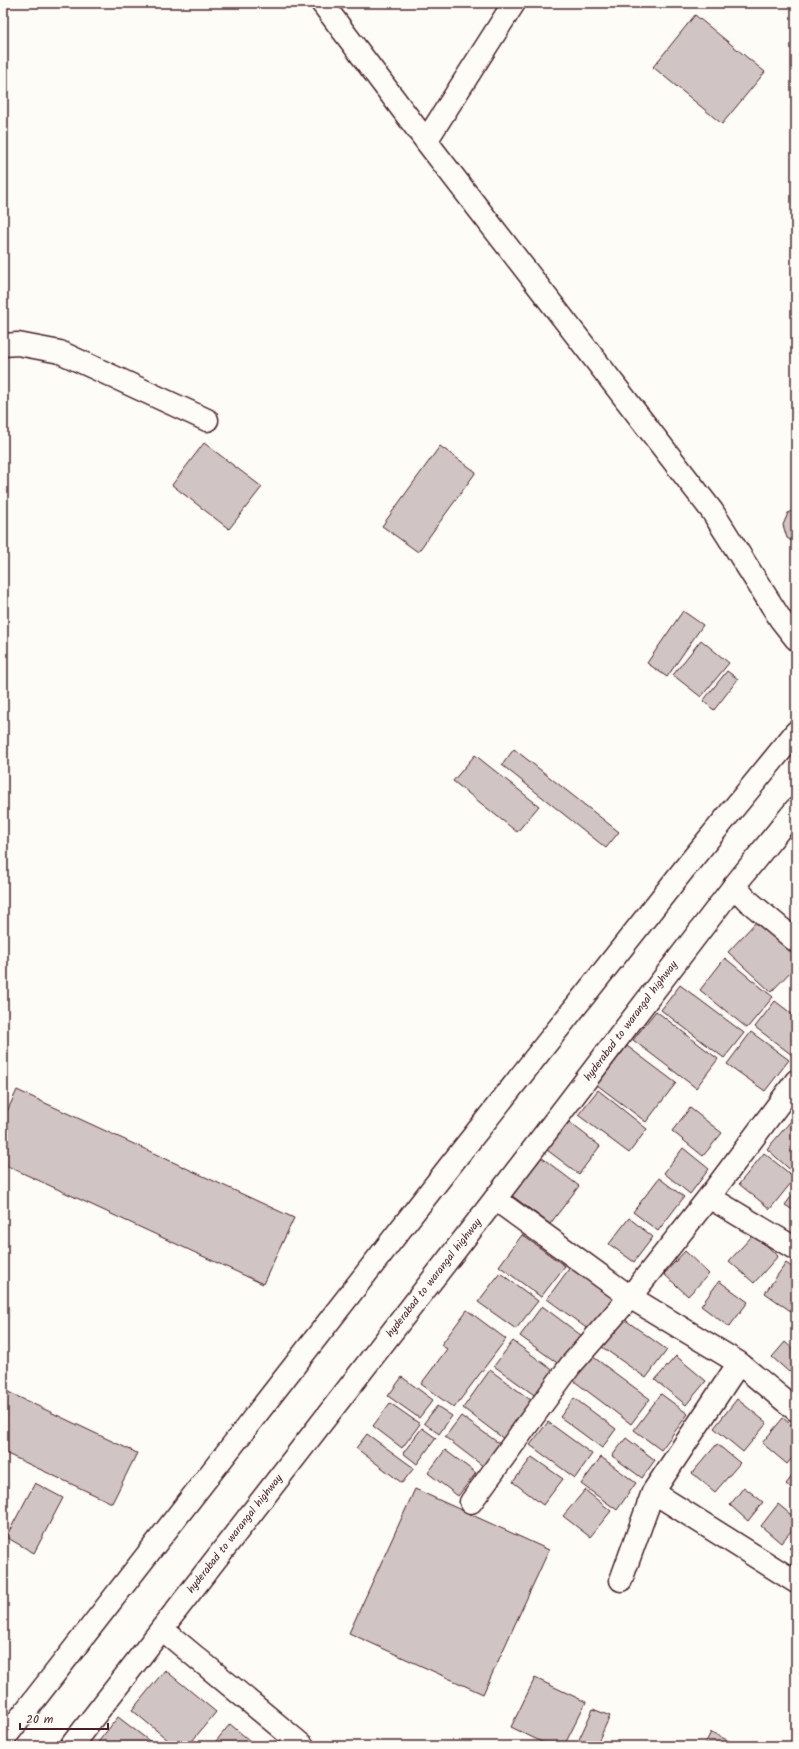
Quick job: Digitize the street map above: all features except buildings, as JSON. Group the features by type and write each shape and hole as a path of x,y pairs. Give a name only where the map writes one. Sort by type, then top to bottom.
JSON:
{"street":[{"path":"322,3 426,141 712,511 781,620 796,638"},
{"path":"426,141 514,3"},
{"path":"3,345 18,344 60,352 207,420"},
{"path":"3,1740 449,1167 685,868 796,732"},
{"name":"hyderabad to warangal highway","path":"71,1746 496,1199 734,886 796,809"},
{"path":"734,886 747,900 796,941"},
{"path":"472,1502 570,1366 630,1296 709,1197 796,1081"},
{"path":"709,1197 796,1250"},
{"path":"496,1199 630,1296 739,1363 796,1410"},
{"path":"621,1580 653,1492 739,1363"},
{"path":"653,1492 796,1582"},
{"path":"162,1629 303,1746"}]}
